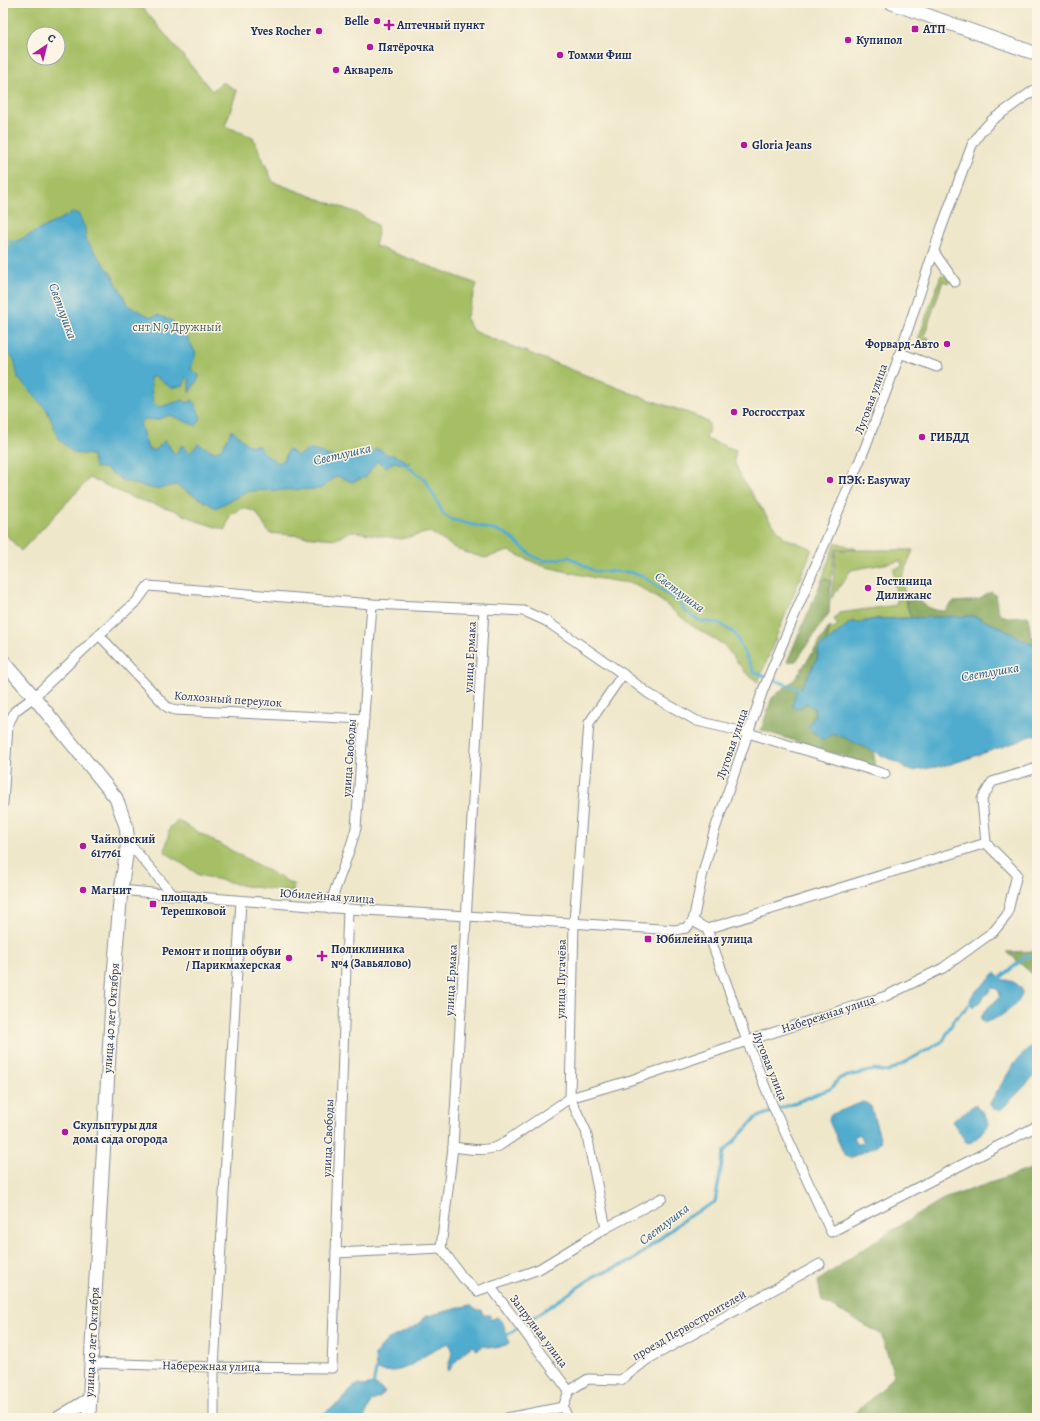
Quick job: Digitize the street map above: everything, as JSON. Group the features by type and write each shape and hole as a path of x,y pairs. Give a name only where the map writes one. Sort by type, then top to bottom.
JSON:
{"main road":[{"path":"892,3 1037,54"},
{"name":"улица 40 лет Октября","path":"3,661 34,696 116,798 126,826 128,842 121,890 113,986 89,1418"},
{"path":"59,1418 90,1399"}],"street":[{"name":"Луговая улица","path":"693,921 702,877 714,832 763,690 862,455 900,353 972,145 980,133 992,120 1037,88"},
{"path":"934,252 955,282"},
{"path":"900,353 937,367"},
{"path":"3,803 8,725 15,712 137,601 148,586 372,604 524,611 546,621 623,674 649,694 697,721 748,733 885,774"},
{"name":"улица Свободы","path":"329,908 337,880 350,851 356,828 372,604"},
{"name":"улица Ермака","path":"440,1248 453,1147 484,609"},
{"name":"Колхозный переулок","path":"99,635 167,707 175,710 364,719"},
{"name":"улица Пугачёва","path":"606,1228 586,1131 570,1098 574,922 589,723 623,674"},
{"path":"693,921 707,929 986,843 982,799 992,782 1037,768"},
{"path":"128,842 173,895"},
{"name":"Набережная улица","path":"453,1147 473,1150 490,1150 499,1146 570,1098 631,1080 886,996 943,968 994,931 1007,915 1017,874 986,843"},
{"name":"Юбилейная улица","path":"121,890 329,908 574,922 675,930 686,928 693,921"},
{"path":"214,1418 214,1367 241,901"},
{"name":"улица Свободы","path":"332,1368 348,909"},
{"name":"Луговая улица","path":"707,929 747,1041 772,1104 831,1232 1037,1126"},
{"path":"336,1253 440,1248 463,1278 477,1291 539,1269 606,1228 662,1198"},
{"name":"проезд Первостроителей","path":"569,1391 588,1378 621,1380 648,1359 820,1264"},
{"name":"Запрудная улица","path":"490,1286 569,1391"},
{"name":"Набережная улица","path":"91,1363 214,1367 332,1368"},
{"path":"568,1418 563,1407 569,1391"},
{"path":"507,1418 563,1407"}],"green space":[{"name":"снт N 9 Дружный","path":"3,3 139,3 212,91 223,82 237,91 225,126 253,137 273,182 357,213 377,225 378,233 375,246 477,284 466,319 473,331 636,395 694,415 709,423 706,439 736,450 734,460 740,476 770,521 785,538 812,549 758,682 745,672 724,645 691,625 660,600 635,584 595,578 542,566 509,551 485,558 458,550 430,532 401,539 351,531 336,539 269,533 256,512 243,508 230,515 225,530 197,521 174,510 133,498 90,478 21,551 3,531"},
{"path":"941,275 951,279 949,283 943,281 924,336 929,338 927,343 918,340"},
{"path":"835,542 860,550 835,549 831,582 827,579 822,580"},
{"path":"836,550 913,550 902,577 906,604 911,618 876,619 862,622 851,622 826,643 830,626 834,629 838,624 834,620 839,613 897,605 894,569 902,567 901,561 851,570 832,598"},
{"path":"827,579 831,582 829,613 796,661 787,662 822,580"},
{"path":"991,592 996,596 997,608 1001,615 1008,617 1028,616 1031,636 1037,638 1037,647 997,626 973,616 911,618 906,602 908,596 912,595 927,606 936,610 945,611 953,602 980,599"},
{"path":"830,626 826,643 819,648 817,659 801,688 797,689 796,709 807,703 814,708 815,714 808,728 832,733 873,751 876,767 761,730 772,698 795,679"},
{"path":"178,821 294,885 293,892 245,886 199,875 165,852 170,827"},
{"path":"1037,951 1037,982 1030,972 1007,952"},
{"path":"1037,1167 1037,1418 849,1418 882,1389 894,1375 881,1334 822,1301 818,1281 872,1243 943,1199"}],"water":[{"path":"72,213 78,213 85,228 86,240 112,275 129,306 151,317 158,315 172,321 175,326 182,328 196,353 191,369 200,376 189,393 189,380 186,377 184,385 171,388 156,377 150,377 153,403 159,407 183,400 187,403 193,400 201,418 196,426 170,415 157,420 145,419 140,423 148,449 156,450 165,440 175,455 182,445 190,453 198,444 215,452 222,448 232,430 248,445 259,446 265,454 278,463 284,460 288,449 298,456 310,449 339,459 348,455 354,459 359,459 362,454 372,453 375,449 381,450 388,455 393,455 410,463 408,465 394,462 386,467 377,461 366,477 352,482 337,476 320,489 248,491 216,508 176,485 154,489 124,481 104,468 95,468 92,455 73,453 59,439 47,410 18,378 14,359 3,349 3,252 15,242"},
{"path":"973,616 997,626 1037,647 1037,735 1027,737 1020,741 948,765 911,771 900,764 832,733 824,740 808,728 815,714 814,708 807,703 796,709 792,706 797,689 801,688 817,659 819,648 851,622 862,622 876,619"},
{"path":"995,973 1002,980 1012,981 1019,986 1022,991 1021,997 1017,1003 1004,1014 984,1022 981,1019 984,1011 1000,997 1000,993 996,989 992,988 975,1007 972,1007 970,1000 973,994"},
{"path":"1033,1045 1037,1045 1037,1073 1000,1110 993,1109 990,1103 1015,1062"},
{"path":"863,1102 869,1104 881,1141 876,1146 850,1158 845,1156 829,1121 830,1115","holes":["860,1134 864,1142 857,1145 854,1137"]},
{"path":"976,1104 977,1108 983,1112 989,1123 978,1137 970,1143 966,1142 952,1121"},
{"path":"470,1305 476,1310 482,1310 483,1315 490,1315 490,1320 497,1317 500,1319 505,1329 509,1344 495,1348 483,1346 477,1350 472,1346 463,1353 448,1371 452,1353 449,1343 430,1352 407,1367 388,1371 376,1370 375,1355 387,1340 418,1325 424,1317"},
{"path":"360,1384 362,1386 374,1384 383,1390 382,1392 385,1391 382,1396 371,1402 364,1418 323,1418 324,1413 339,1403 352,1388"}],"waterway":[{"name":"Светлушка","path":"3,242 15,242 16,245"},
{"name":"Светлушка","path":"406,465 426,481 444,515 450,519 505,533 534,557 545,561 569,557 594,571 630,572 644,577 680,603 685,611 700,621 719,623 735,634 754,672 801,690"},
{"name":"Светлушка","path":"998,980 1025,957 1037,955"},
{"name":"Светлушка","path":"504,1334 507,1335 595,1276 632,1261 686,1218 715,1202 724,1152 756,1118 830,1089 840,1078 874,1070 888,1072 943,1041 954,1020 973,1001"},
{"name":"Светлушка","path":"373,1386 376,1370 379,1367"}],"place":[{"name":"Belle","path":"377,21"},
{"name":"Аптечный пункт","path":"389,25"},
{"name":"АТП","path":"915,29"},
{"name":"Yves Rocher","path":"319,31"},
{"name":"Купипол","path":"848,40"},
{"name":"Пятёрочка","path":"370,47"},
{"name":"Томми Фиш","path":"560,55"},
{"name":"Акварель","path":"336,70"},
{"name":"Gloria Jeans","path":"744,145"},
{"name":"Форвард-Авто","path":"947,344"},
{"name":"Росгосстрах","path":"734,412"},
{"name":"ГИБДД","path":"922,437"},
{"name":"ПЭК: Easyway","path":"830,480"},
{"name":"Гостиница Дилижанс","path":"868,588"},
{"name":"Чайковский 617761","path":"83,846"},
{"name":"Магнит","path":"83,890"},
{"name":"площадь Терешковой","path":"153,904"},
{"name":"Юбилейная улица","path":"648,939"},
{"name":"Поликлиника №4 (Завьялово)","path":"322,956"},
{"name":"Ремонт и пошив обуви / Парикмахерская","path":"289,958"},
{"name":"Скульптуры для дома сада огорода","path":"65,1132"}]}
